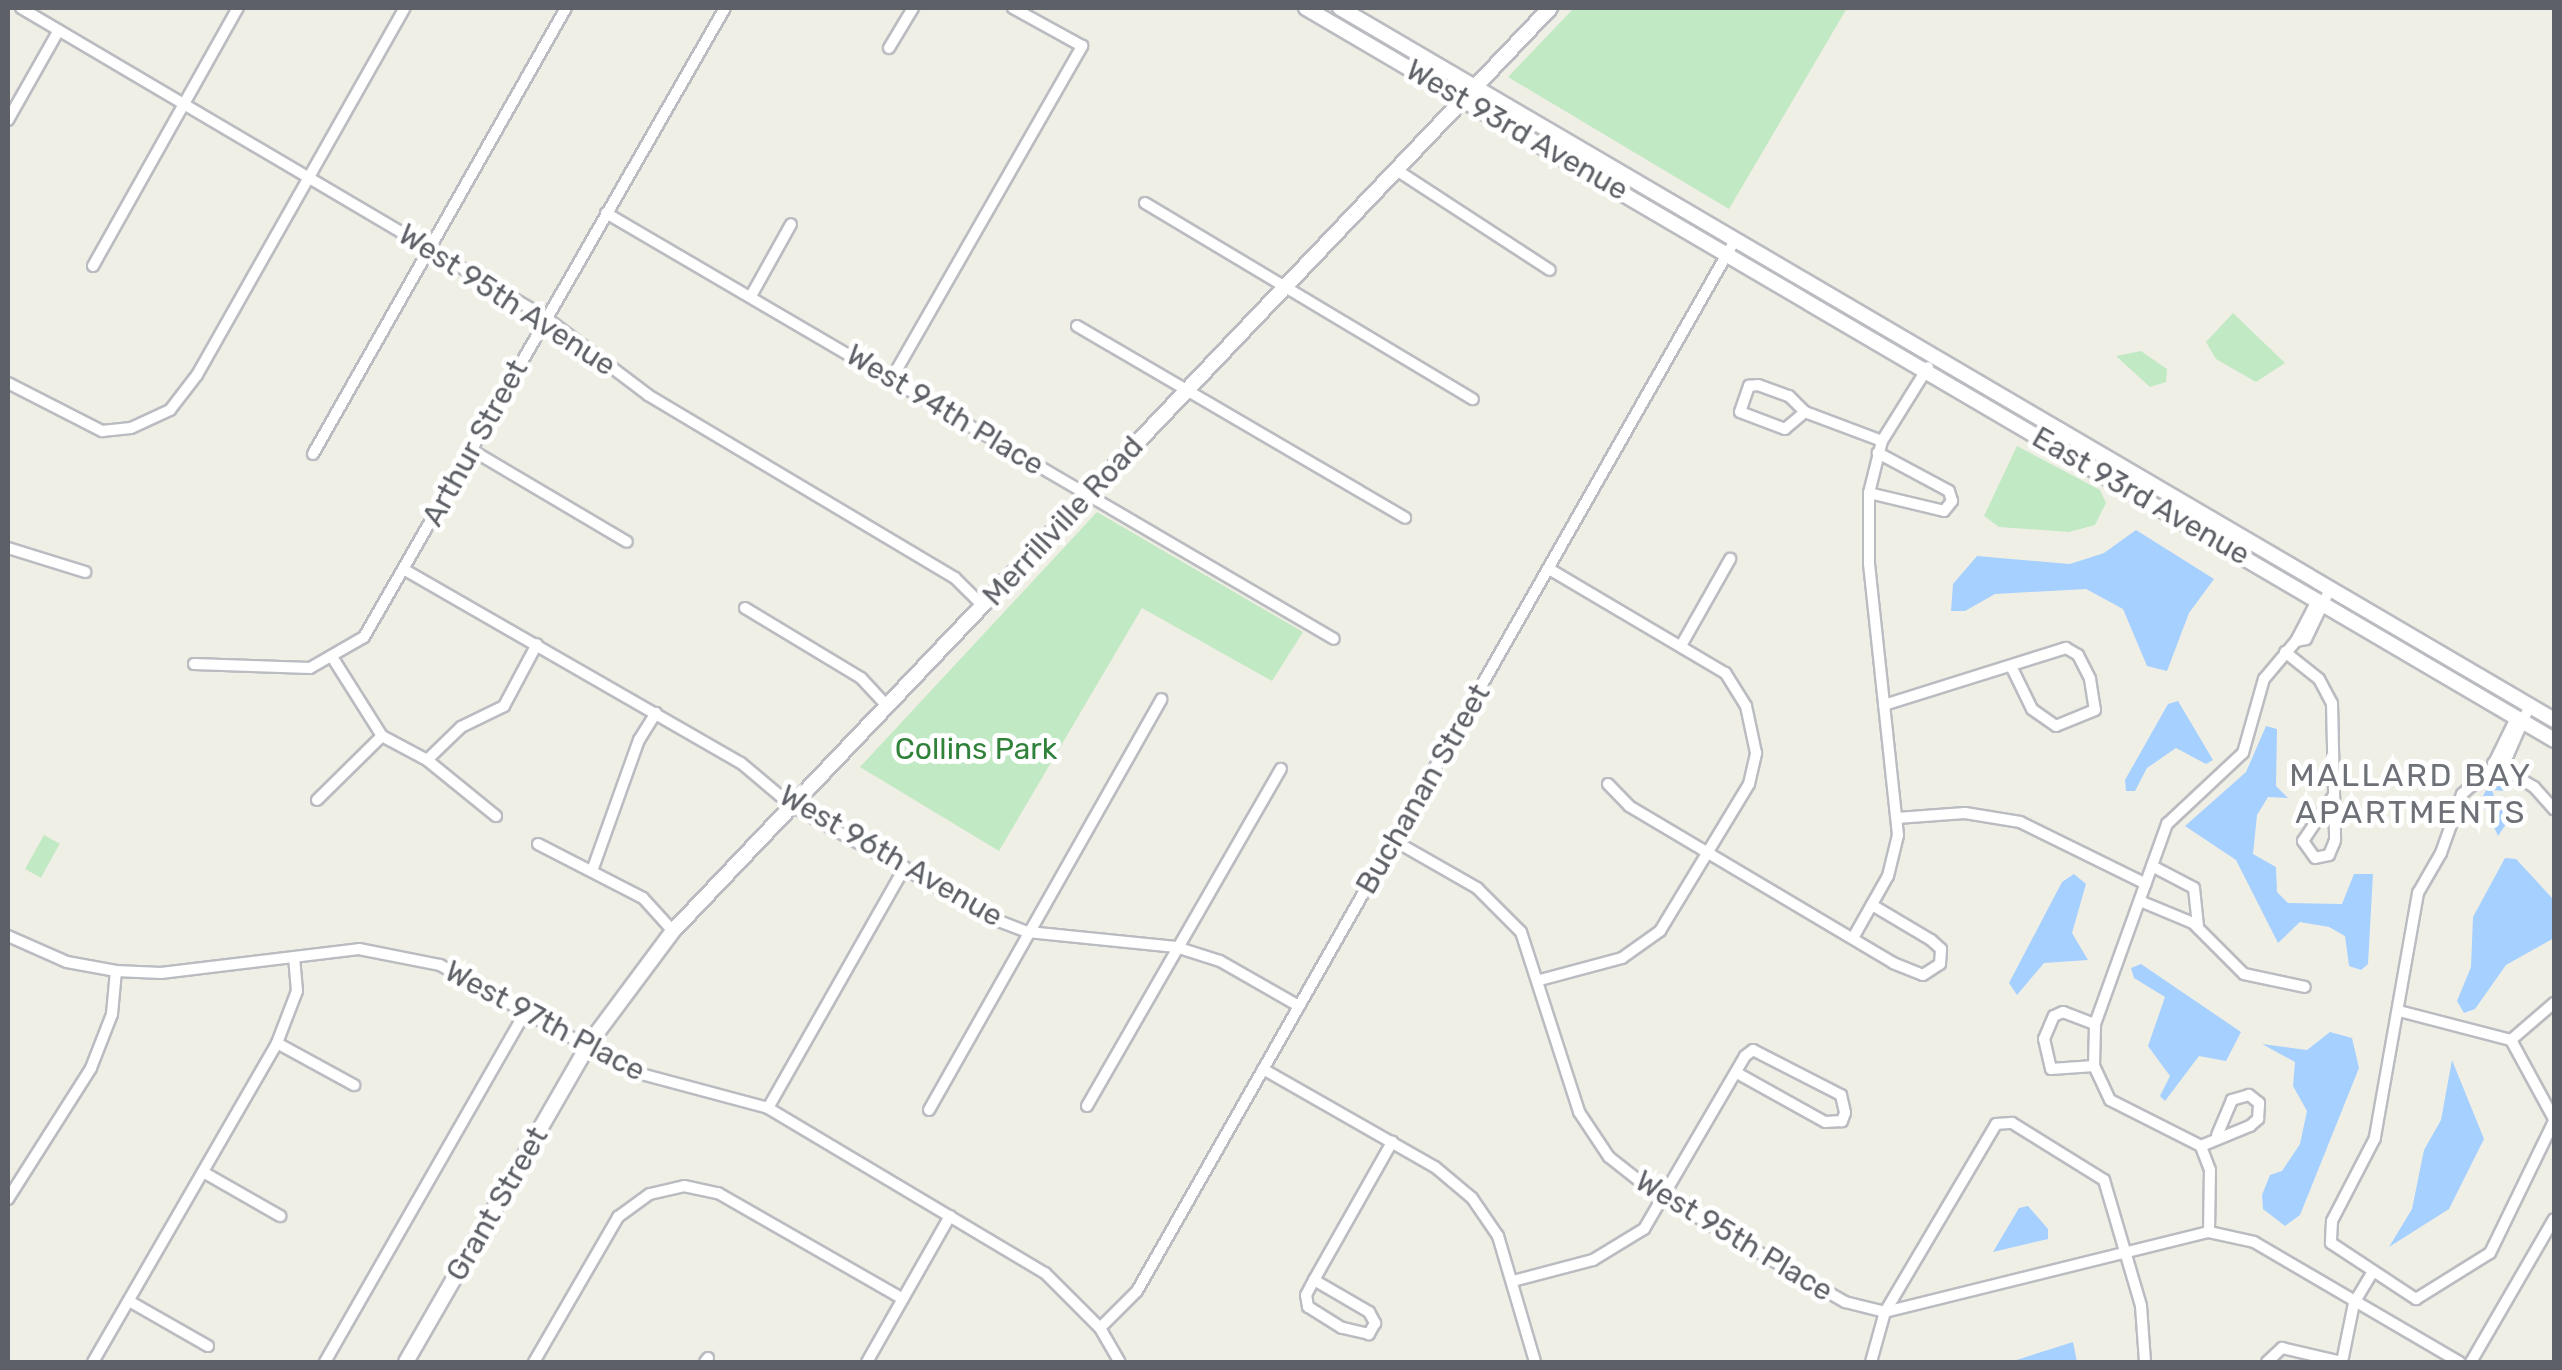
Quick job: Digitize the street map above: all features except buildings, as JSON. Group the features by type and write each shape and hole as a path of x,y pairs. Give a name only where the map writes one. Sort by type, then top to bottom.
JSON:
{"street":[{"name":"West 95th Avenue","path":"21,8 310,174 546,318 648,395 955,578 983,606"},
{"path":"93,266 238,8"},
{"path":"8,384 102,430 131,428 184,397 405,8"},
{"path":"313,454 566,8"},
{"name":"Arthur Street","path":"334,660 364,637 405,570 470,449 725,8"},
{"path":"890,48 913,8"},
{"path":"892,378 1082,46 1014,8"},
{"name":"West 93rd Avenue","path":"1306,8 1732,247"},
{"name":"West 93rd Avenue","path":"1340,8 1732,247"},
{"name":"Merrillville Road","path":"588,1045 673,931 1184,392 1290,289 1550,8"},
{"path":"8,120 59,30"},
{"path":"1398,171 1550,270"},
{"path":"1145,203 1472,400"},
{"name":"West 94th Place","path":"606,213 1334,640"},
{"path":"751,296 790,224"},
{"name":"East 93rd Avenue","path":"1732,247 1936,357 2554,740"},
{"name":"East 93rd Avenue","path":"1732,247 1926,370 2325,598 2554,720"},
{"name":"Buchanan Street","path":"1100,1328 1137,1291 1732,247"},
{"path":"1077,326 1405,518"},
{"path":"1852,938 1895,855 1897,818 1868,493 1880,447 1936,357"},
{"path":"1805,412 1785,429 1740,412 1749,386 1758,385 1789,396 1805,412 1880,447 1949,490 1952,502 1944,510 1868,493"},
{"path":"470,449 627,542"},
{"path":"8,548 85,572"},
{"path":"1682,644 1730,559"},
{"path":"1540,980 1644,948 1674,913 1749,784 1756,753 1746,706 1725,674 1682,644 1550,569"},
{"name":"West 96th Avenue","path":"405,570 741,763 792,806 1028,932 1176,946 1220,961 1299,1006"},
{"path":"2209,1232 2210,1170 2201,1146 2110,1100 2094,1066 2096,1024 2167,824 2243,752 2264,679 2325,598"},
{"path":"746,608 861,678 887,706"},
{"path":"427,760 461,727 504,706 537,644"},
{"path":"1884,705 2066,648 2078,655 2090,679 2095,710 2078,722 2056,726 2032,708 2012,668"},
{"path":"2286,652 2319,679 2332,703 2334,795 2334,847 2315,858 2303,841 2334,795"},
{"path":"194,664 310,668 334,660 382,736 427,760 496,816"},
{"path":"929,1110 1162,700"},
{"path":"2399,1011 2511,1040 2551,1102 2554,1120 2490,1253 2416,1299 2338,1254 2329,1232 2375,1138 2418,893 2441,853 2462,794 2494,764 2530,706"},
{"path":"592,871 639,740 656,713"},
{"path":"317,800 382,736"},
{"path":"2494,764 2534,787 2554,810"},
{"path":"1087,1106 1280,769"},
{"path":"1608,784 1629,806 1852,938 1914,974 1931,973 1940,964 1941,949 1872,905"},
{"path":"1897,818 1966,813 2020,822 2146,884"},
{"name":"West 95th Place","path":"1393,840 1493,900 1521,932 1540,980 1578,1112 1609,1157 1664,1198 1845,1302 1884,1312"},
{"path":"538,844 644,898 673,931"},
{"path":"768,1108 904,866"},
{"path":"2152,866 2194,888 2198,927"},
{"path":"2140,901 2198,927 2244,974 2305,987"},
{"name":"West 97th Place","path":"8,936 67,962 116,971 360,949 414,956 526,1010 650,1078 768,1108 1046,1273 1100,1328 1120,1362"},
{"path":"93,1362 277,1043 296,991 294,957"},
{"path":"8,1199 91,1068 112,1014 116,971"},
{"path":"2511,1040 2554,1004"},
{"path":"325,1362 526,1010"},
{"path":"2094,1066 2051,1069 2044,1040 2054,1016 2064,1012 2096,1024"},
{"path":"277,1043 354,1086"},
{"name":"Grant Street","path":"406,1362 588,1045"},
{"path":"1513,1281 1613,1252 1644,1230 1745,1056 1762,1051 1840,1096 1846,1114 1842,1121 1825,1122 1737,1072"},
{"path":"1263,1069 1392,1142 1472,1198 1498,1236 1535,1362"},
{"path":"2201,1146 2217,1134 2250,1126 2258,1119 2259,1103 2249,1096 2232,1100 2217,1134"},
{"path":"1872,1362 1884,1312 1996,1124 2012,1123 2104,1180 2141,1306 2145,1362"},
{"path":"1314,1280 1370,1312 1375,1323 1369,1334 1354,1334 1308,1307 1314,1280 1392,1142"},
{"path":"203,1172 280,1216"},
{"path":"534,1362 618,1217 663,1190 718,1194 904,1299"},
{"path":"867,1362 950,1216"},
{"path":"2471,1362 2554,1219"},
{"path":"1884,1312 2123,1250 2209,1232 2254,1242 2459,1362"},
{"path":"2267,1362 2282,1348 2342,1362 2354,1304 2373,1272"},
{"path":"129,1301 208,1346"}],"green space":[{"path":"1574,8 1847,8 1729,209 1508,77"},
{"path":"2233,313 2285,363 2256,382 2216,359 2206,342"},
{"path":"2141,351 2167,369 2166,382 2150,387 2116,356"},
{"path":"2017,446 2100,490 2106,503 2095,525 2069,532 1999,527 1984,516"},
{"name":"Collins Park","path":"1097,512 1303,632 1272,681 1142,608 999,851 860,767"},
{"path":"44,835 60,844 41,878 25,869"}],"water":[{"path":"2136,530 2214,579 2189,613 2167,671 2147,666 2123,609 2086,589 1995,594 1965,611 1951,611 1953,584 1977,556 2070,564 2104,553"},
{"path":"2178,701 2213,760 2206,764 2176,748 2147,768 2135,791 2126,791 2125,780 2168,704"},
{"path":"2266,726 2277,729 2276,786 2288,798 2268,797 2257,815 2253,854 2276,867 2277,892 2288,903 2342,904 2354,874 2373,874 2368,964 2361,970 2349,966 2345,936 2329,927 2300,922 2278,943 2236,860 2185,826 2246,772"},
{"path":"2491,781 2503,783 2503,791 2492,790 2496,802 2489,809 2476,809"},
{"path":"2505,807 2517,808 2498,836 2490,818"},
{"path":"2505,858 2516,859 2554,900 2554,938 2506,965 2475,1009 2464,1013 2457,1001 2471,967 2473,917"},
{"path":"2074,874 2086,884 2072,933 2088,960 2044,963 2017,995 2009,983 2062,882"},
{"path":"2141,964 2241,1032 2226,1061 2199,1056 2165,1101 2160,1096 2170,1076 2148,1046 2165,997 2134,978 2131,968"},
{"path":"2330,1032 2352,1038 2359,1068 2300,1215 2285,1226 2263,1209 2262,1195 2270,1175 2282,1171 2300,1144 2307,1111 2293,1086 2295,1062 2262,1044 2307,1050"},
{"path":"2452,1060 2484,1139 2449,1209 2389,1247 2412,1209 2424,1150 2441,1120"},
{"path":"2028,1206 2048,1229 2048,1239 1993,1252 2019,1208"},
{"path":"2073,1342 2077,1362 2010,1362"}],"district":[{"name":"MALLARD BAY APARTMENTS","path":"2411,794"}]}
